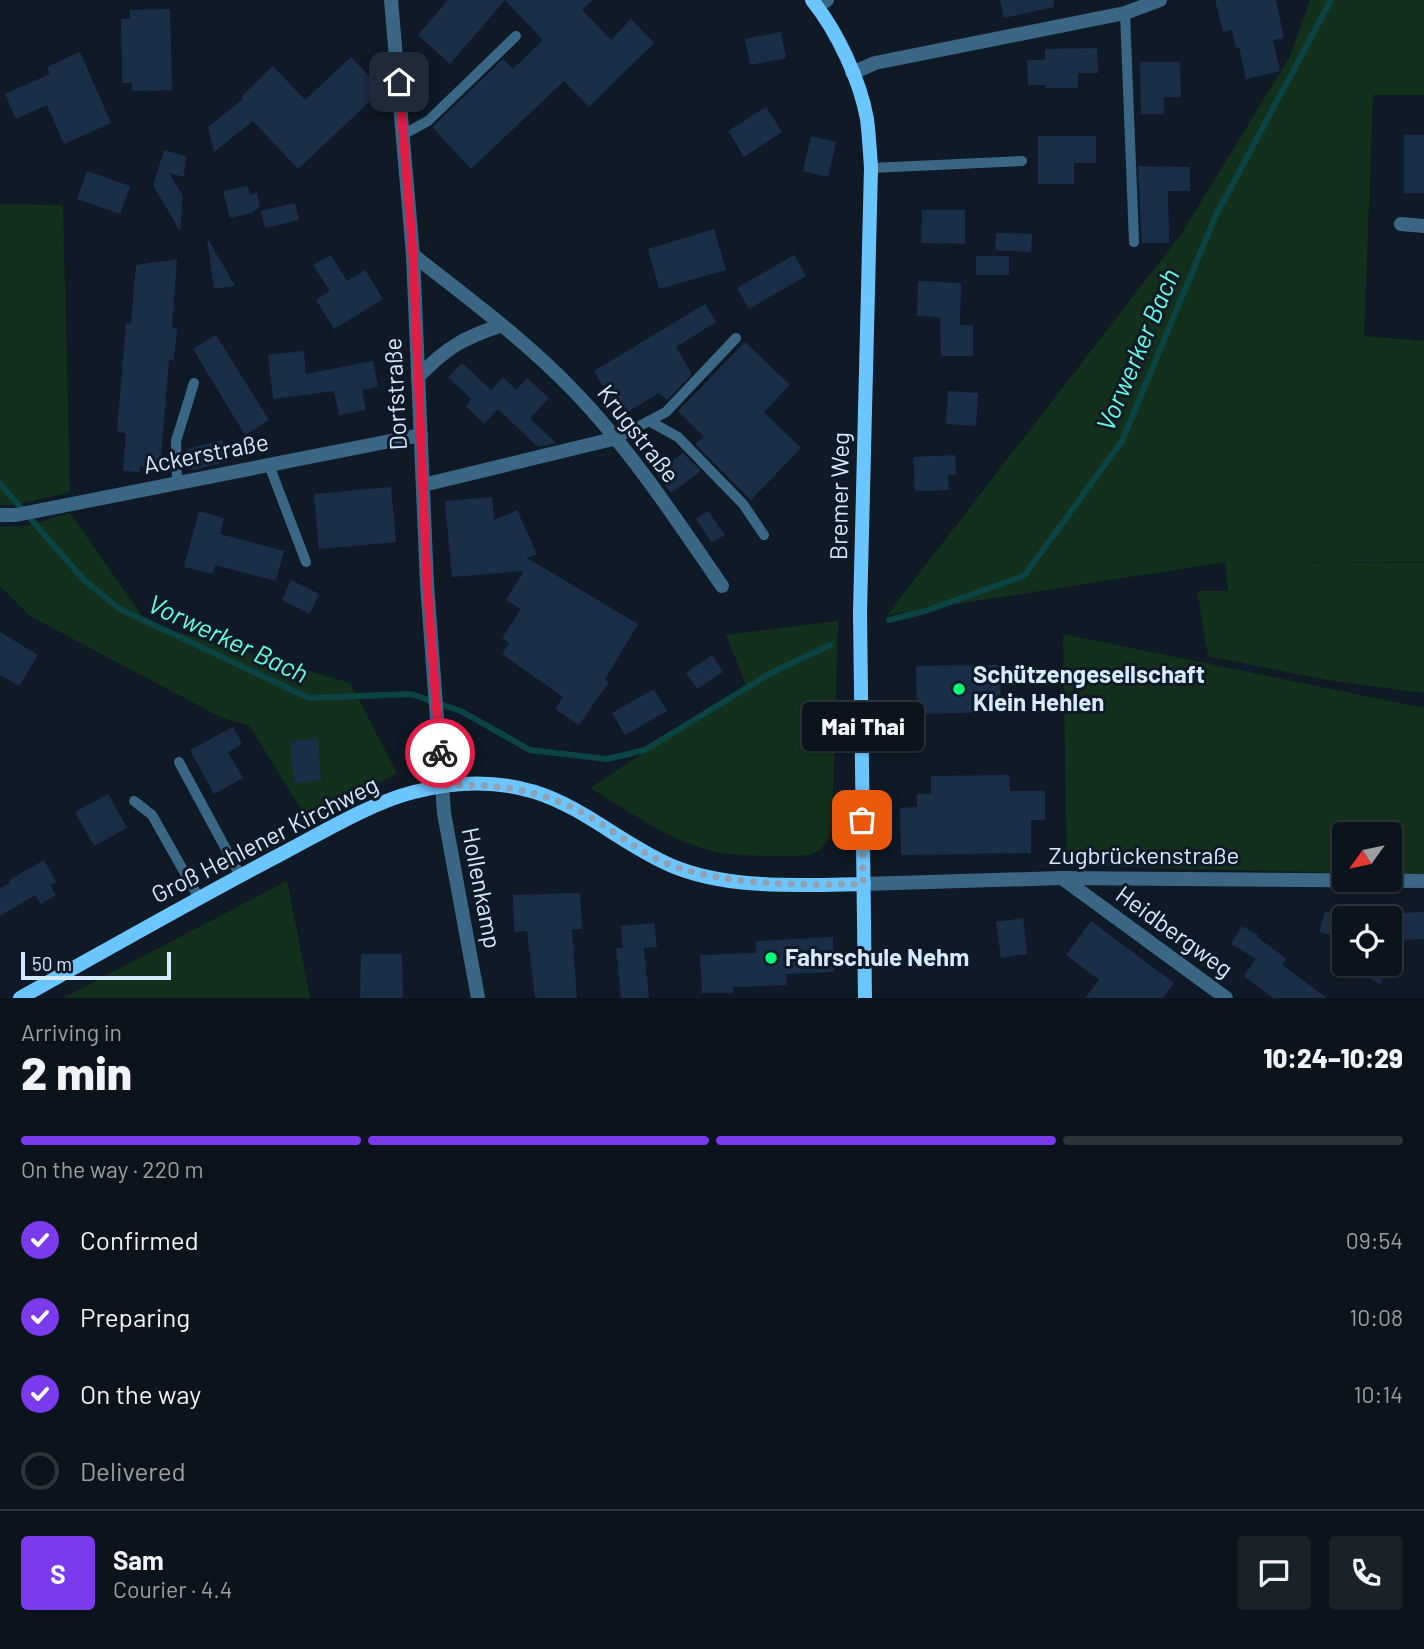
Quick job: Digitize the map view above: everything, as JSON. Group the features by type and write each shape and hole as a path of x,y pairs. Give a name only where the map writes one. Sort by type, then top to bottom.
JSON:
{"main road":[{"name":"Bremer Weg","path":"819,2 852,73 867,117 871,168 860,613 865,998"},
{"name":"Groß Hehlener Kirchweg","path":"20,998 240,875 382,804 411,793 442,786 500,785 564,802 670,865 709,876 789,885 863,884"}],"street":[{"name":"Dorfstraße","path":"391,0 413,255 427,584 442,786"},
{"path":"852,73 875,63 1125,13 1160,0"},
{"path":"1401,224 1424,226"},
{"name":"Krugstraße","path":"413,255 502,325 572,388 617,438 722,586"},
{"path":"418,377 443,352 467,337 502,325"},
{"name":"Ackerstraße","path":"0,515 421,435"},
{"path":"423,485 617,438"},
{"name":"Hollenkamp","path":"442,786 444,813 478,998"},
{"name":"Zugbrückenstraße","path":"863,884 1062,878 1424,881"},
{"name":"Heidbergweg","path":"1062,878 1226,998"}],"lane":[{"path":"1125,13 1134,243"},
{"path":"404,134 428,121 516,36"},
{"path":"871,168 1022,162"},
{"path":"617,438 666,412 736,338"},
{"path":"177,483 176,441 194,383"},
{"path":"649,421 678,437 743,504 764,536"},
{"path":"269,465 306,562"},
{"path":"179,762 240,875"},
{"path":"134,801 152,816 199,898"}],"green space":[{"path":"1310,0 1424,0 1424,95 1373,95 1364,336 1424,341 1424,562 1296,563 1424,563 1424,693 1327,680 1208,656 1197,591 1228,591 1225,562 887,615 1182,233 1290,56"},
{"path":"0,204 63,205 70,492 14,505 0,505"},
{"path":"70,513 147,623 350,683 397,773 309,822 249,725 222,718 30,616 0,586 0,527 26,526"},
{"path":"838,621 832,829 819,850 799,856 762,856 705,849 660,830 590,788 746,685 726,635"},
{"path":"1063,634 1424,708 1424,876 1402,875 1402,822 1332,822 1332,873 1067,865"},
{"path":"287,881 310,998 63,998"}],"building":[{"path":"448,0 505,0 450,64 418,35"},
{"path":"505,0 593,0 582,10 611,40 631,19 654,43 589,107 564,81 471,169 432,127 503,59 513,69 543,40"},
{"path":"1000,0 1054,0 1054,7 1004,18"},
{"path":"1215,0 1276,0 1284,38 1273,40 1280,71 1246,79 1239,47 1236,48 1232,30 1223,32"},
{"path":"170,9 172,90 132,91 132,83 122,83 121,19 130,19 130,10"},
{"path":"781,32 786,58 750,65 745,39"},
{"path":"1097,48 1098,73 1078,73 1078,88 1028,85 1027,60 1045,60 1045,49"},
{"path":"80,52 111,123 64,144 47,105 16,119 5,94 50,74 47,67"},
{"path":"351,57 382,90 298,169 253,121 214,152 208,127 243,99 241,97 273,66 305,100"},
{"path":"1140,62 1180,62 1181,97 1164,97 1164,114 1141,114"},
{"path":"766,107 782,132 744,157 728,131"},
{"path":"1404,135 1424,135 1424,193 1404,193"},
{"path":"811,136 836,142 828,177 803,171"},
{"path":"1038,136 1096,136 1096,163 1074,163 1074,184 1038,184"},
{"path":"164,150 186,156 184,177 169,173 183,196 180,231 153,185"},
{"path":"1138,166 1190,167 1190,191 1168,191 1169,243 1142,243"},
{"path":"87,171 130,186 120,214 77,199"},
{"path":"248,186 250,195 257,193 260,206 252,213 230,218 223,191"},
{"path":"295,203 299,220 265,228 261,211"},
{"path":"922,210 965,210 965,244 921,243"},
{"path":"714,229 726,270 659,289 648,249"},
{"path":"996,233 1032,234 1031,252 995,250"},
{"path":"208,239 235,286 214,289"},
{"path":"331,255 347,281 365,270 383,299 334,329 316,300 330,291 313,265"},
{"path":"794,255 806,276 749,309 737,288"},
{"path":"976,256 1009,256 1009,275 976,275"},
{"path":"177,259 172,327 177,328 174,360 169,360 160,468 140,466 139,472 123,471 126,433 117,432 126,323 131,324 136,265"},
{"path":"918,281 961,283 960,325 973,325 973,356 941,356 940,317 917,316"},
{"path":"705,304 716,322 676,347 692,374 667,400 659,393 621,416 594,371"},
{"path":"216,335 269,420 245,435 193,349"},
{"path":"745,342 790,385 764,412 801,448 751,500 695,444 704,437 678,411"},
{"path":"304,351 306,374 373,361 378,387 362,390 366,410 339,415 334,391 273,399 268,355"},
{"path":"462,363 491,390 503,377 516,390 527,378 549,398 530,418 556,443 538,447 498,409 484,424 466,406 471,399 448,377"},
{"path":"948,391 978,393 976,426 946,424"},
{"path":"222,440 227,462 192,470 187,449"},
{"path":"683,453 701,471 671,493 656,473"},
{"path":"955,455 956,475 948,475 949,490 915,491 913,457"},
{"path":"391,487 396,542 319,549 314,494"},
{"path":"492,497 494,520 517,510 537,554 527,558 638,624 605,679 609,682 579,725 555,709 563,697 502,654 509,643 502,638 521,609 506,600 524,571 452,577 445,501"},
{"path":"199,511 224,518 220,534 284,551 276,581 215,565 213,574 184,567"},
{"path":"708,511 725,535 712,543 696,519"},
{"path":"291,580 319,594 310,614 282,600"},
{"path":"0,632 38,655 19,686 0,675"},
{"path":"712,655 723,672 697,689 686,673"},
{"name":"Schützengesellschaft Klein Hehlen","path":"1000,665 1001,712 917,714 916,666"},
{"path":"654,689 667,711 625,735 612,713"},
{"path":"233,727 242,744 228,752 243,778 214,794 190,750"},
{"path":"317,738 321,780 294,783 290,741"},
{"path":"1009,775 1010,791 1045,791 1045,820 1031,820 1031,853 901,855 900,808 917,807 917,794 931,794 931,776"},
{"path":"108,794 127,828 94,846 75,812"},
{"path":"44,860 56,882 50,885 56,895 41,904 35,895 0,916 0,888"},
{"path":"580,893 582,929 572,929 577,998 535,998 527,931 514,932 513,895"},
{"path":"1325,911 1332,913 1332,935 1319,932"},
{"path":"1424,912 1424,939 1402,940 1403,913"},
{"path":"1023,918 1027,954 1001,958 996,922"},
{"path":"1091,921 1174,983 1163,998 1085,998 1099,980 1066,955"},
{"path":"654,923 657,947 644,948 649,998 621,998 616,948 623,948 621,926"},
{"path":"1242,926 1258,935 1257,937 1287,959 1282,965 1327,998 1273,998 1244,976 1256,959 1231,944"},
{"path":"833,937 834,972 786,974 787,985 733,987 733,993 702,993 700,955 756,953 756,941"},
{"path":"361,954 402,954 403,998 360,998"},
{"path":"1365,976 1384,976 1380,984"}],"waterway":[{"name":"Vorwerker Bach","path":"889,620 925,611 1024,576 1122,441 1216,215 1331,0"},
{"name":"Vorwerker Bach","path":"0,484 85,581 120,609 309,698 411,694 461,711 530,750 607,759 645,750 771,673 830,645"}],"way so far":[{"path":"440,753 442,786 500,785 532,791 564,802 670,865 709,876 789,885 863,884 862,820"}],"place":[{"name":"Schützengesellschaft Klein Hehlen","path":"959,689"},
{"name":"Mai Thai","path":"862,820"},
{"name":"Fahrschule Nehm","path":"771,958"}],"route":[{"path":"399,82 413,255 427,584 440,753"}]}
